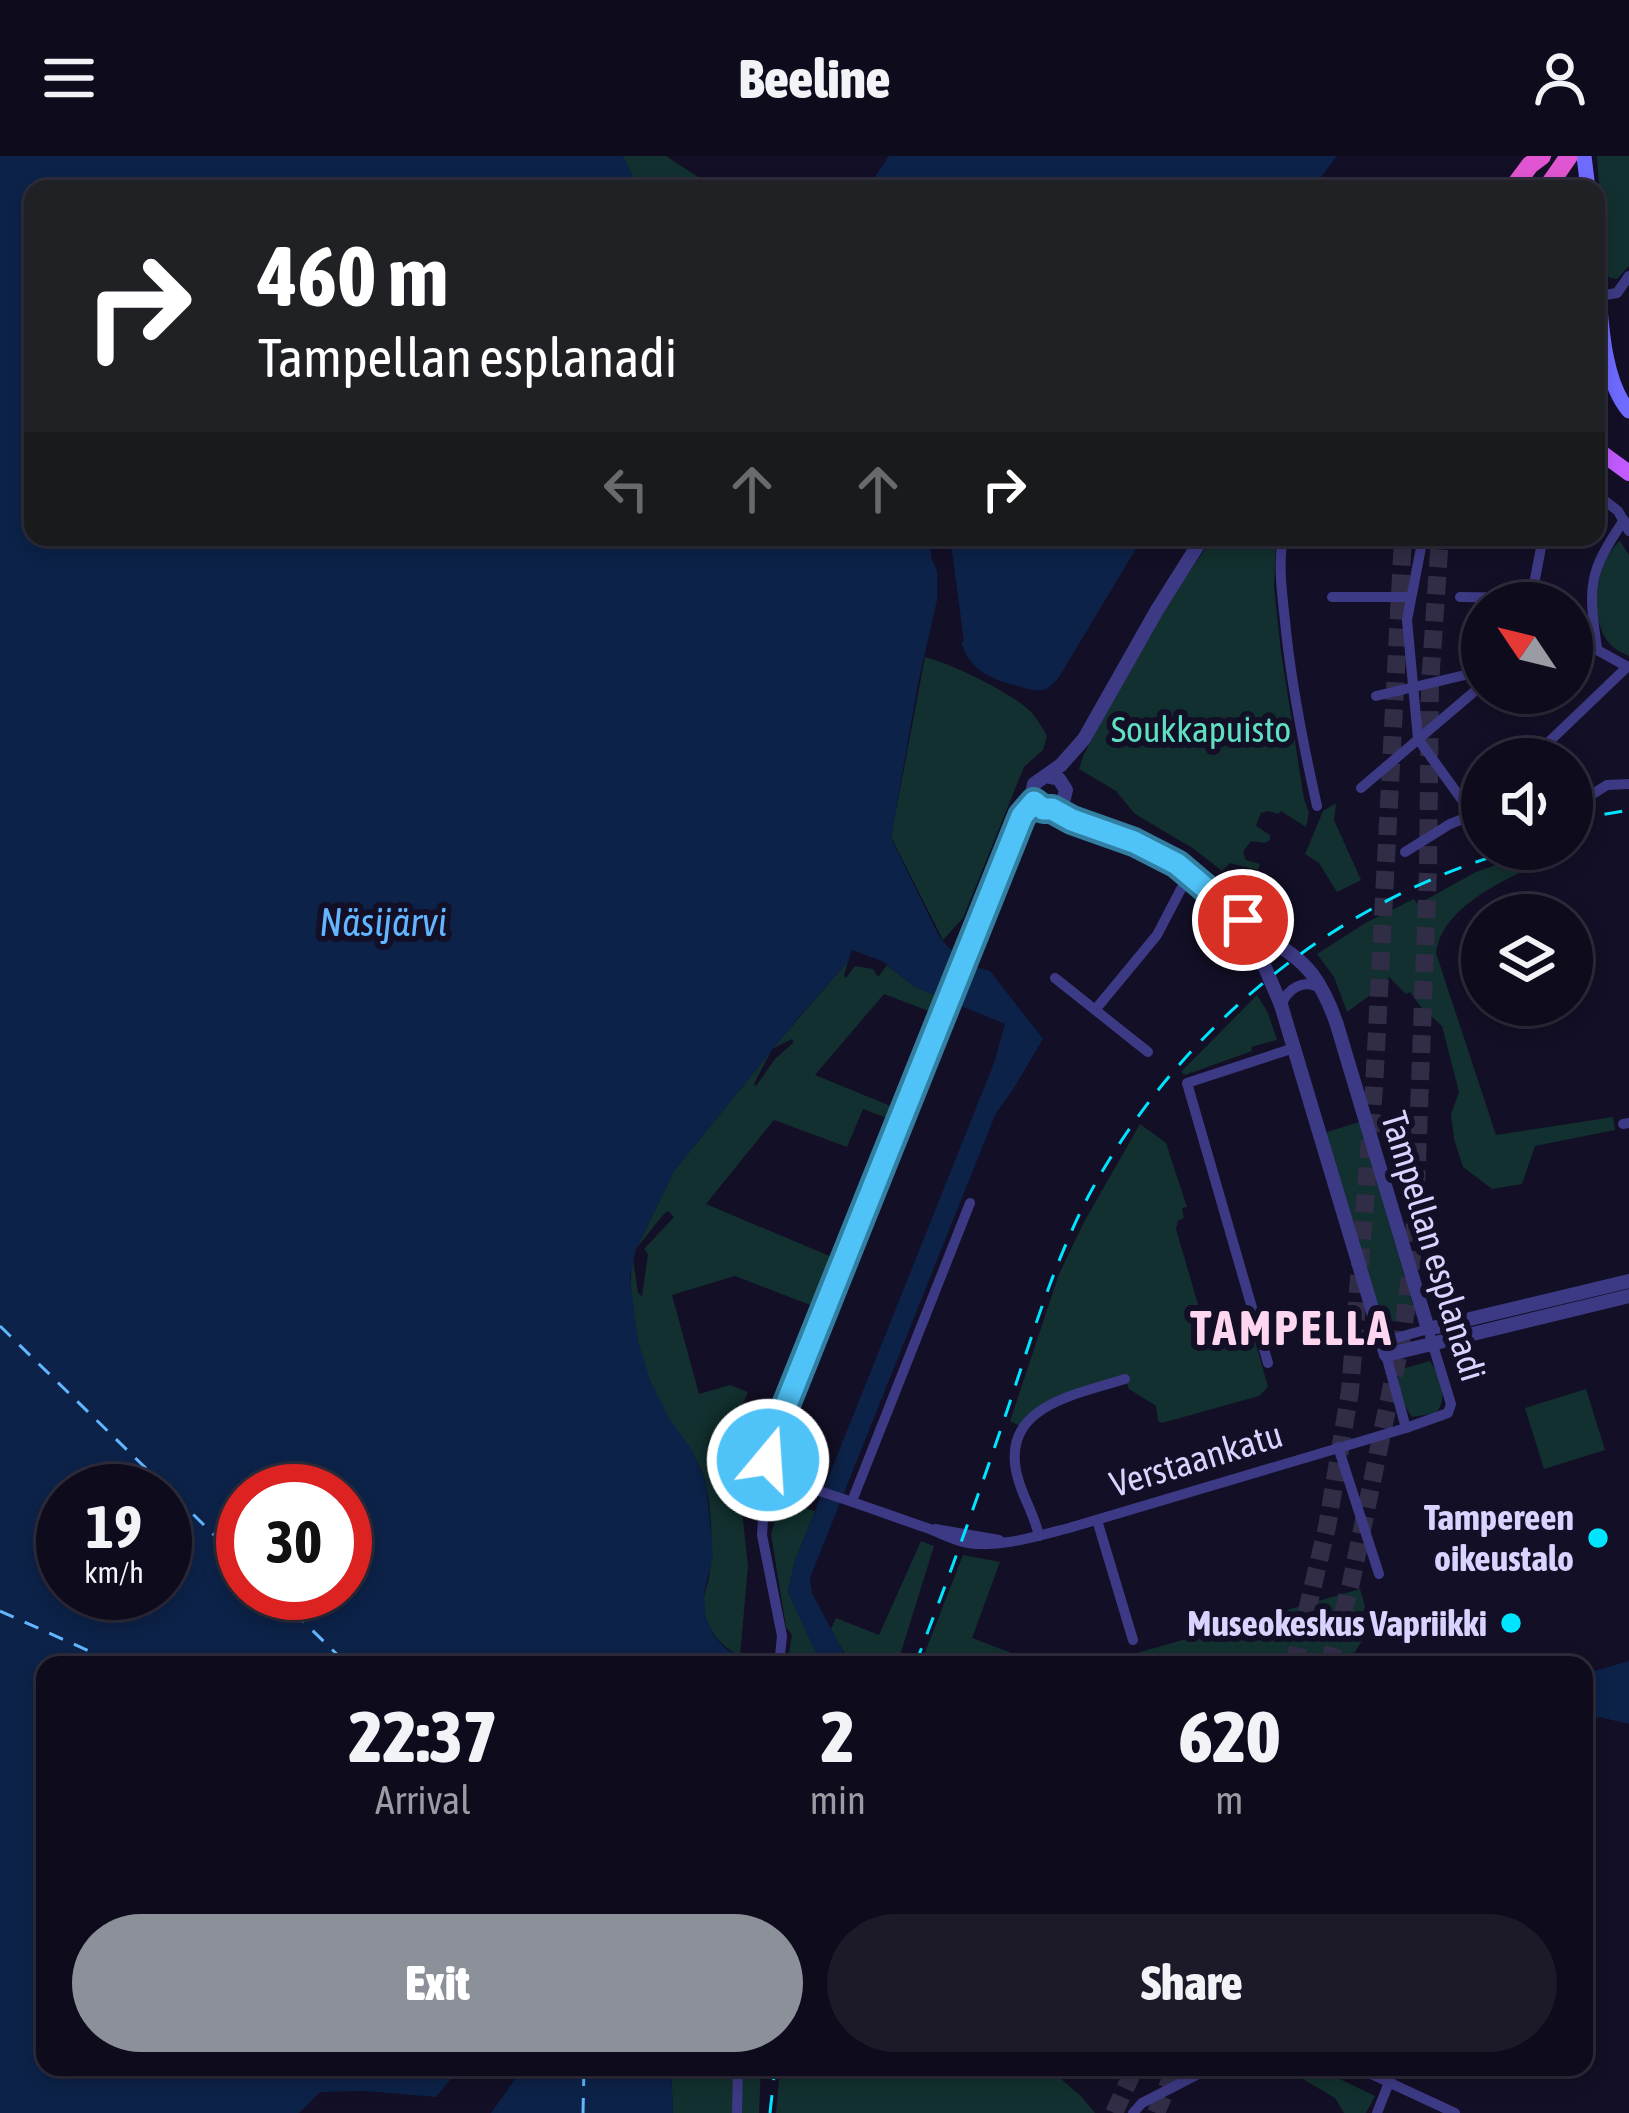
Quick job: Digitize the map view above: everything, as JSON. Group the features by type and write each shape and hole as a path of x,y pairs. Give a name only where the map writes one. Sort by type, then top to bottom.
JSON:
{"highway":[{"path":"1518,180 1544,156"},
{"path":"1554,180 1577,156"}],"main road":[{"path":"1605,338 1610,373 1629,411"}],"street":[{"path":"1605,295 1617,293 1629,276"},
{"path":"1597,648 1591,591 1599,558 1626,525 1605,500"},
{"path":"1034,802 1043,809 1060,806 1084,739 1197,546"},
{"path":"1283,546 1281,585 1289,666 1317,806"},
{"path":"1422,546 1407,620 1418,739 1461,790"},
{"path":"1535,582 1542,546"},
{"path":"1332,597 1411,597"},
{"path":"1553,738 1628,667 1593,647"},
{"path":"1376,695 1461,676"},
{"path":"1361,788 1461,703"},
{"path":"780,1656 762,1535 780,1472 771,1469 768,1450 964,960 984,921 1022,816 1034,802 1033,788 1084,739"},
{"path":"1046,776 1059,779 1066,794"},
{"path":"1593,793 1606,784 1629,784"},
{"name":"Tampellan esplanadi","path":"1066,794 1094,826"},
{"name":"Tampellan esplanadi","path":"1052,809 1157,853 1192,875 1247,924 1304,965 1321,988 1449,1395 1450,1410 1445,1415 1406,1428 1289,1050 1281,1005 1247,924"},
{"path":"1405,852 1461,819"},
{"path":"1095,1010 1157,935 1192,875"},
{"path":"1055,978 1148,1052"},
{"path":"1281,1005 1295,986 1309,983 1321,988"},
{"path":"1268,1363 1187,1084 1289,1050"},
{"path":"847,1499 970,1204"},
{"path":"1384,1349 1629,1281"},
{"path":"1430,1336 1629,1296"},
{"path":"1039,1536 1016,1467 1018,1442 1029,1419 1052,1402 1124,1378"},
{"name":"Verstaankatu","path":"779,1484 823,1491 931,1530 944,1528 1002,1541 1097,1520 1406,1428"},
{"path":"1338,1448 1379,1574"},
{"path":"1097,1520 1133,1640"},
{"path":"737,2113 738,2076"},
{"path":"1133,2113 1142,2103 1194,2076"},
{"path":"1375,2076 1455,2113"},
{"path":"1377,2113 1392,2076"}],"green space":[{"path":"623,156 666,156 701,179 701,180 634,180"},
{"path":"1597,156 1629,156 1629,266 1617,279 1605,272 1605,180 1599,180"},
{"path":"1620,541 1629,555 1629,656 1604,635 1597,608 1605,562"},
{"name":"Soukkapuisto","path":"1207,546 1276,546 1274,587 1281,652 1309,813 1306,827 1281,811 1261,813 1256,826 1270,840 1251,841 1243,852 1246,860 1260,864 1258,870 1230,863 1222,871 1135,814 1116,791 1079,769 1160,615"},
{"path":"925,657 1010,696 1033,714 1047,736 1043,750 1024,767 963,918 943,940 891,837"},
{"path":"1336,803 1334,820 1361,880 1337,892 1319,863 1305,854 1323,811"},
{"path":"1527,870 1481,894 1461,894 1461,910 1441,936 1436,953 1496,1135 1613,1117 1615,1130 1535,1146 1522,1184 1492,1189 1463,1167 1454,1139 1451,1114 1459,1092 1442,1026 1389,977 1347,1012 1334,977 1317,954 1367,922 1414,899 1418,904 1476,872"},
{"path":"848,961 846,978 855,966 873,969 878,977 887,965 915,987 937,996 931,1012 884,994 815,1075 893,1107 887,1118 863,1109 847,1147 774,1120 706,1204 832,1257 813,1306 735,1276 672,1295 699,1394 730,1385 748,1392 726,1445 752,1457 748,1466 733,1463 732,1478 742,1511 748,1566 740,1656 718,1639 705,1615 711,1544 706,1485 644,1363 633,1322 633,1259 642,1296 648,1254 644,1249 674,1217 668,1211 636,1249 674,1171 771,1051 756,1086 794,1042 772,1049"},
{"path":"1257,995 1277,1040 1185,1075 1181,1072"},
{"path":"1359,1122 1416,1315 1381,1325 1324,1133"},
{"path":"1140,1124 1166,1143 1187,1207 1182,1208 1184,1218 1176,1229 1209,1342 1252,1330 1268,1387 1259,1396 1162,1423 1156,1406 1129,1389 1125,1377 1054,1398 1020,1426 1010,1421 1059,1274"},
{"path":"1430,1361 1442,1387 1440,1407 1436,1413 1412,1417 1401,1395 1398,1370"},
{"path":"1586,1389 1605,1450 1544,1469 1525,1408"},
{"path":"780,1502 815,1511 788,1592 818,1656 788,1656 792,1635 786,1627 771,1534"},
{"path":"921,1541 934,1546 900,1656 847,1656 831,1629 836,1618 879,1635"},
{"path":"963,1555 1000,1562 972,1638 1025,1656 924,1656"},
{"path":"1360,1589 1371,1627 1353,1656 1126,1656"},
{"path":"671,2076 761,2076 759,2113 673,2113"},
{"path":"779,2076 1058,2076 1095,2113 776,2113"},
{"path":"1298,2076 1334,2076 1375,2096 1366,2113 1344,2113 1335,2098"}],"water":[{"name":"Näsijärvi","path":"0,156 623,156 634,180 24,180 24,546 930,546 937,600 891,838 939,936 972,966 990,971 1043,1039 996,1113 810,1578 812,1593 845,1656 818,1656 788,1592 795,1561 994,1063 1005,1024 915,987 882,961 852,950 848,961 674,1171 636,1249 630,1278 638,1341 650,1380 706,1482 713,1556 704,1593 706,1620 726,1649 740,1656 36,1656 36,2076 454,2076 436,2097 320,2092 299,2113 0,2113"},
{"path":"889,156 1337,156 1319,180 874,178"},
{"path":"948,546 1138,546 1059,677 1046,689 1011,684 979,669 964,649"},
{"path":"1629,1661 1629,1724 1593,1719 1593,1671"},
{"path":"518,2076 671,2076 673,2113 491,2113"}],"pier":[{"path":"942,546 951,546 964,641 962,658 954,642"}],"ferry route":[{"path":"0,1326 216,1537"},
{"path":"0,1611 100,1656"},
{"path":"302,1620 339,1656"},
{"path":"583,2113 584,2076"}],"tunnel":[{"path":"1296,1656 1327,1527 1350,1391 1374,1088 1403,546"},
{"path":"1331,1656 1403,1332 1414,1242 1430,684 1439,546"},
{"path":"1114,2113 1131,2076"},
{"path":"1156,2113 1172,2076"}],"railway":[{"path":"1593,816 1629,810"},
{"path":"918,1656 1054,1273 1089,1195 1126,1135 1168,1078 1269,978 1387,901 1461,868"},
{"path":"770,2113 774,2076"}],"place":[{"name":"Tampereen oikeustalo","path":"1598,1538"},
{"name":"Museokeskus Vapriikki","path":"1511,1623"}],"district":[{"name":"TAMPELLA","path":"1292,1328"}],"route":[{"path":"768,1460 768,1450 1022,816 1034,802 1177,864 1243,920"}]}
